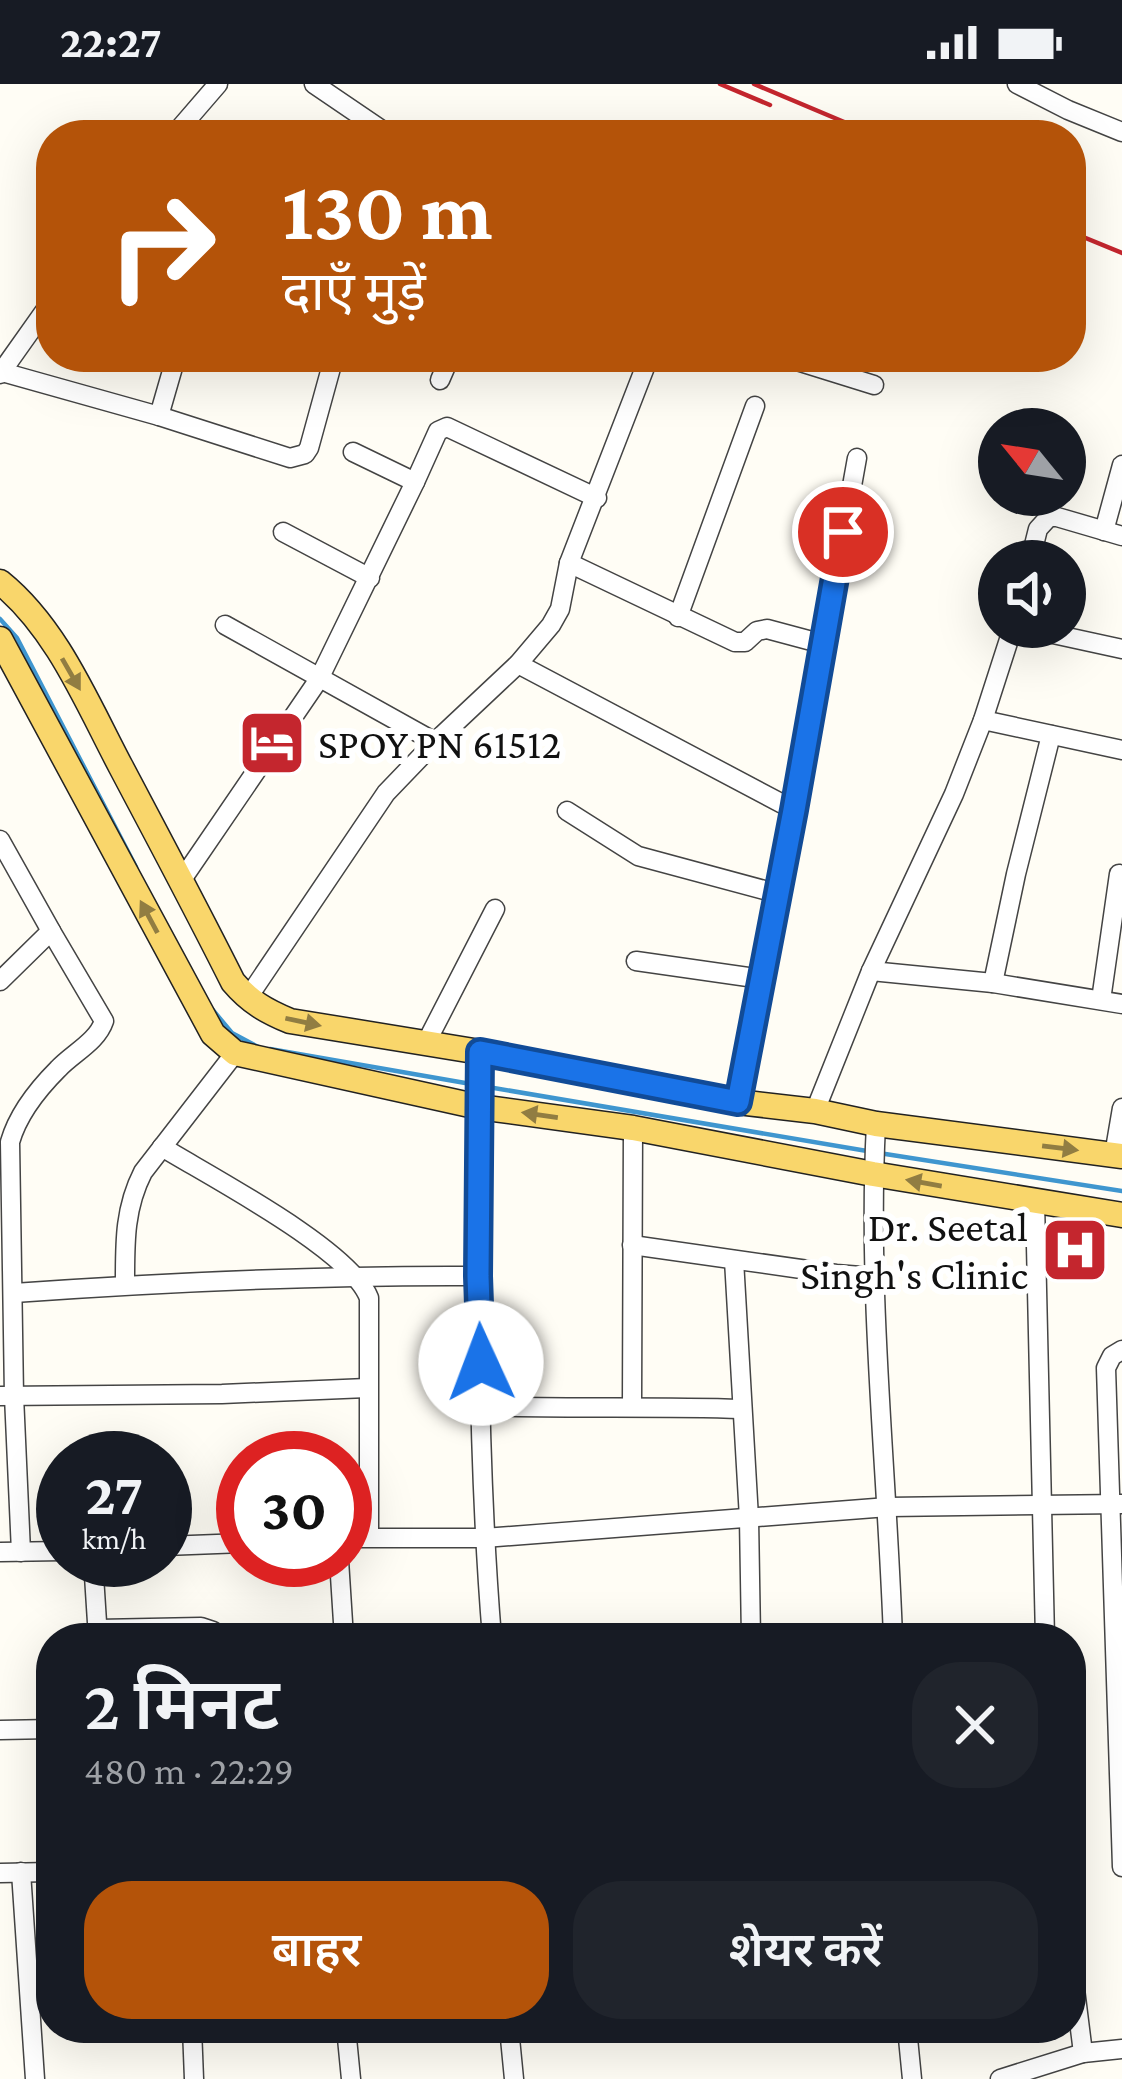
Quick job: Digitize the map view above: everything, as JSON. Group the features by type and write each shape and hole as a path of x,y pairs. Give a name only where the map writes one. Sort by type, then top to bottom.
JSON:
{"main road":[{"path":"0,582 47,632 181,881 213,1034 235,1053 1122,1215"},
{"path":"0,640 197,964 233,982 266,1011 290,1021 426,1043 480,1058 815,1111 875,1131 1118,1156"}],"street":[{"path":"187,120 218,84"},
{"path":"314,84 367,120"},
{"path":"1017,84 1039,89 1122,132"},
{"path":"36,323 1,373 290,458 309,448 330,372"},
{"path":"159,416 172,372"},
{"path":"440,380 443,372"},
{"path":"247,999 386,793 518,664 556,617 569,563 643,372"},
{"path":"832,372 874,385"},
{"path":"678,617 755,406"},
{"path":"181,881 319,679 438,431 443,427 597,497"},
{"path":"353,452 415,482"},
{"path":"738,1102 857,458"},
{"path":"1035,540 1048,518 1113,534 1122,465"},
{"path":"283,532 370,578"},
{"path":"569,563 741,643 767,629 823,644"},
{"path":"225,625 435,742"},
{"path":"1086,641 1122,649"},
{"path":"815,1111 871,971 929,851 1009,648"},
{"path":"518,664 794,810"},
{"path":"982,720 1122,750"},
{"path":"993,983 1051,735"},
{"path":"567,811 638,856 779,894"},
{"path":"0,840 100,1012 103,1026 58,1068 5,1142 14,1293 7,1396 10,1552"},
{"path":"1101,1000 1119,874"},
{"path":"426,1043 495,909"},
{"path":"0,981 50,931"},
{"path":"636,961 762,979"},
{"path":"871,971 993,983 1122,1004"},
{"path":"125,1285 125,1224 143,1172 235,1053"},
{"path":"480,1058 478,1276 484,1538 491,1623"},
{"path":"1118,1156 1122,1108"},
{"path":"632,1405 633,1128"},
{"path":"875,1131 874,1277 892,1623"},
{"path":"162,1147 322,1246 364,1286 369,1298 368,1431"},
{"path":"1035,1202 1045,1623"},
{"path":"632,1245 874,1277"},
{"path":"734,1260 751,1623"},
{"path":"14,1293 355,1275 478,1276"},
{"path":"1122,1350 1106,1368 1116,1504 1122,1867"},
{"path":"7,1396 367,1388"},
{"path":"482,1406 742,1408"},
{"path":"372,1536 484,1538 888,1508 1116,1504"},
{"path":"95,1587 97,1623"},
{"path":"341,1587 343,1623"},
{"path":"0,1730 36,1729"},
{"path":"21,1872 35,2079"},
{"path":"0,1874 36,1872"},
{"path":"193,2043 194,2079"},
{"path":"347,2043 351,2079"},
{"path":"510,2043 514,2079"},
{"path":"908,2043 912,2079"},
{"path":"1082,2043 1083,2054"},
{"path":"1000,2079 1083,2054 1122,2049"}],"waterway":[{"path":"0,619 17,638 136,867"},
{"path":"212,1009 232,1033 258,1047"},
{"path":"270,1049 471,1084"},
{"path":"488,1087 867,1151"},
{"path":"879,1153 1122,1191"}],"railway":[{"path":"720,84 770,105"},
{"path":"754,84 839,120"},
{"path":"1086,238 1122,253"}],"place":[{"name":"SPOY PN 61512","path":"272,743"},
{"name":"Dr. Seetal Singh's Clinic","path":"1075,1250"}],"route":[{"path":"481,1363 480,1052 738,1102 843,532"}]}
